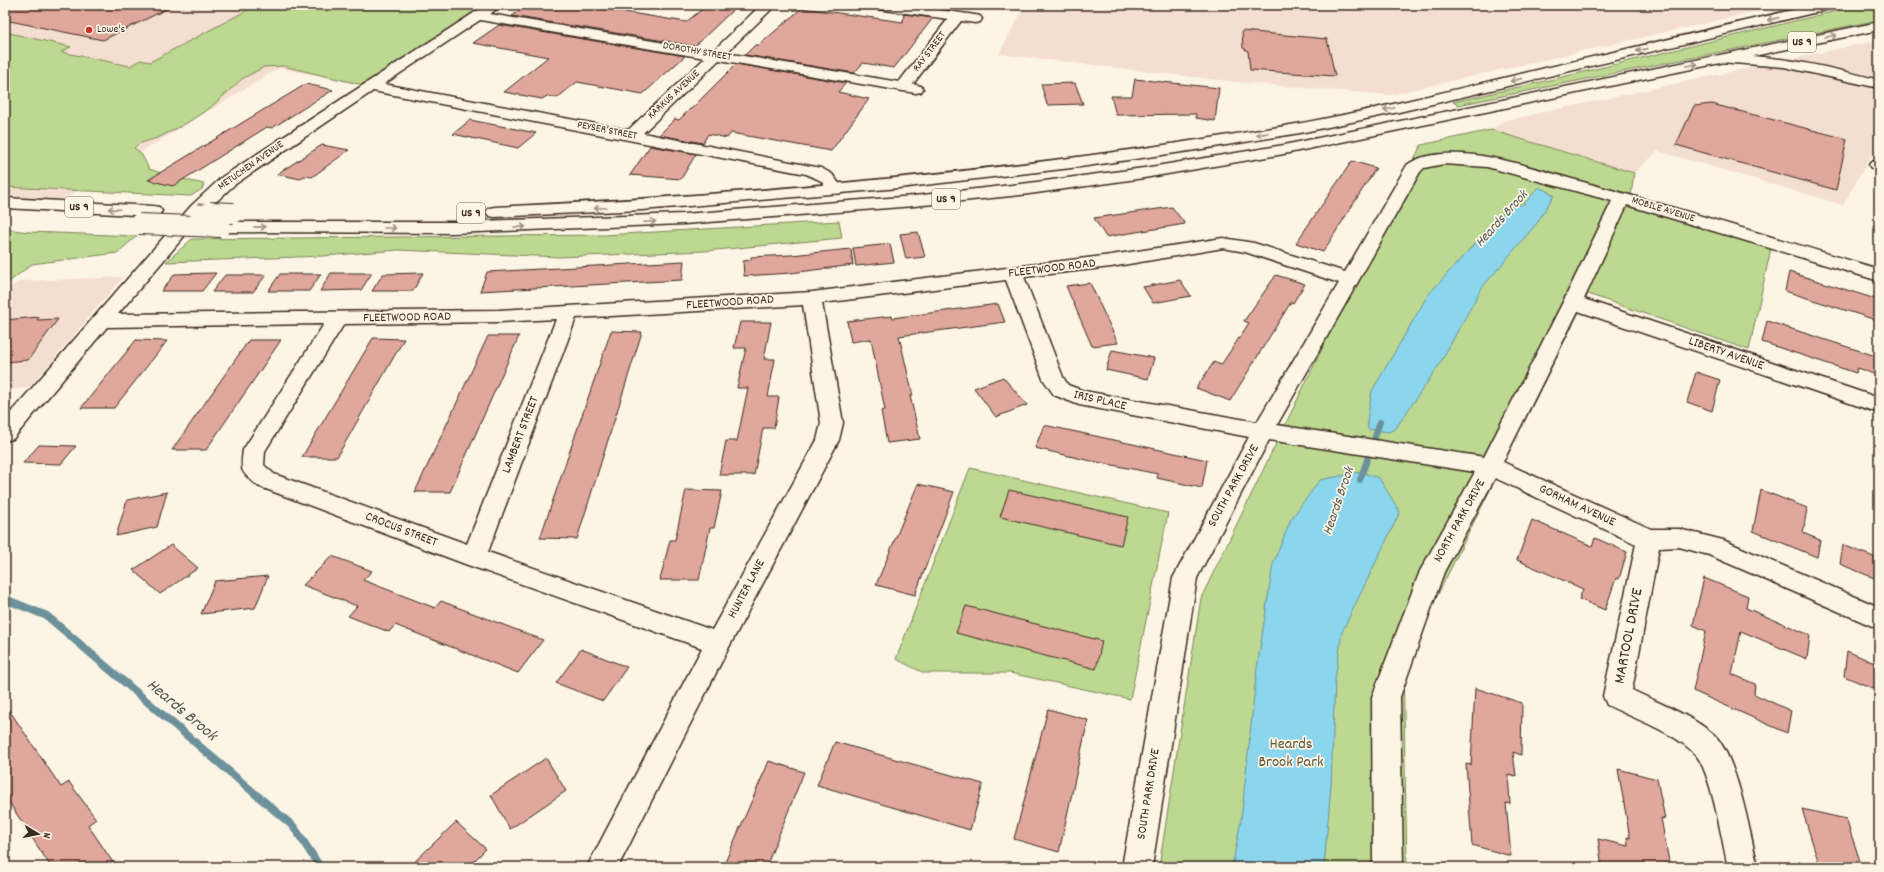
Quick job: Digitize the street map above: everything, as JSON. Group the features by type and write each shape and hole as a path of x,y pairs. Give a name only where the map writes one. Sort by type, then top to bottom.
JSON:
{"main road":[{"name":"METUCHEN AVENUE","path":"5,433 197,210 216,190 253,163 495,5"},
{"name":"KARKUS AVENUE","path":"632,136 770,5"},
{"path":"878,5 975,19"},
{"name":"US 9","path":"5,203 153,211 234,213 377,214 508,212 642,205 835,189 1073,163 1300,128 1445,97 1816,7 1830,5"},
{"name":"DOROTHY STREET","path":"478,16 910,88"},
{"name":"RAY STREET","path":"910,88 957,17"},
{"name":"US 9","path":"5,217 221,227 427,228 600,224 785,213 966,196 1147,173 1260,154 1365,134 1879,26"},
{"path":"1794,44 1790,48 1791,54 1798,61 1812,67"},
{"path":"1725,59 1762,59 1812,67 1879,84"},
{"name":"PEYSER STREET","path":"371,86 815,171 828,178 835,189"},
{"name":"MOBILE AVENUE","path":"1444,159 1463,159 1488,162 1622,198 1879,274"},
{"name":"SOUTH PARK DRIVE","path":"1137,867 1185,578 1263,432 1413,169 1419,164 1444,159"},
{"name":"NORTH PARK DRIVE","path":"1388,867 1386,697 1432,570 1490,466 1573,302 1622,198"},
{"name":"FLEETWOOD ROAD","path":"101,321 435,318 568,313 812,298 1111,261 1223,243 1248,247 1350,280"},
{"name":"IRIS PLACE","path":"1013,274 1053,379 1061,390 1079,398 1211,424 1263,432"},
{"name":"HUNTER LANE","path":"602,867 718,643 828,440 832,423 812,298"},
{"name":"LIBERTY AVENUE","path":"1573,302 1879,406"},
{"name":"LAMBERT STREET","path":"474,558 568,313"},
{"name":"CROCUS STREET","path":"337,319 254,450 252,468 266,480 474,558 718,643"},
{"name":"GORHAM AVENUE","path":"1263,432 1490,466 1649,539 1679,538 1714,547 1879,618"},
{"name":"MARTOOL DRIVE","path":"1649,539 1617,696 1688,732 1702,742 1712,754 1719,768 1743,867"}],"shaded area":[{"path":"5,5 486,5 363,85 279,68 62,200 5,197"},
{"path":"1025,5 1785,5 1390,95 1236,82 999,54"},
{"path":"1879,40 1879,154 1873,152 1843,205 1658,151 1634,173 1491,130 1503,121"},
{"path":"123,277 29,388 5,390 5,290 22,281"}],"green space":[{"path":"257,5 486,5 363,85 283,66 264,67 242,79 210,108 185,124 160,137 138,144 134,148 142,155 149,169 177,178 204,184 202,189 191,196 5,187 5,32 71,47 61,52 130,66 140,60 150,62"},
{"path":"1861,5 1879,5 1879,20 1458,105 1453,102 1571,75"},
{"name":"Heards Brook Park","path":"1491,130 1634,173 1630,203 1771,248 1749,350 1588,294 1403,664 1407,867 1159,867 1201,598 1421,145"},
{"path":"839,221 842,238 705,251 559,257 398,250 323,256 166,262 192,239 605,235"},
{"path":"5,229 29,232 137,236 117,253 32,264 5,285"},
{"path":"970,468 1168,513 1130,699 1010,673 924,673 896,659"}],"water":[{"path":"1539,187 1554,195 1537,223 1481,289 1439,365 1396,428 1389,432 1368,429 1367,420 1372,391 1428,295 1508,207 1524,204"},
{"path":"1360,472 1379,478 1400,512 1342,632 1335,680 1331,785 1324,867 1232,867 1241,820 1257,668 1273,564 1291,519 1320,480"}],"building":[{"name":"Lowe's","path":"5,5 175,5 103,40 5,20"},
{"path":"527,5 582,5 686,22 705,7 710,8 712,5 738,5 695,46 512,16"},
{"path":"802,8 903,22 904,14 933,18 894,68 863,63 854,73 745,55 755,45 759,45"},
{"path":"499,25 685,56 643,94 577,82 557,98 547,96 542,99 504,92 548,57 473,43"},
{"path":"1242,31 1327,39 1335,76 1250,70 1248,51 1243,48"},
{"path":"736,64 846,83 838,92 869,99 831,151 731,133 727,138 708,134 703,143 659,135 675,119 679,120 691,109"},
{"path":"1135,79 1219,88 1215,121 1196,118 1196,114 1116,115 1111,96 1132,96"},
{"path":"1075,83 1083,104 1047,105 1041,84"},
{"path":"306,84 333,90 272,128 267,127 173,186 148,180"},
{"path":"1712,104 1847,139 1836,190 1676,145 1694,106"},
{"path":"470,120 536,133 518,148 453,134"},
{"path":"322,145 349,150 312,177 304,176 300,179 277,174"},
{"path":"650,146 696,154 681,179 630,175"},
{"path":"1352,161 1376,168 1323,252 1296,243"},
{"path":"1172,207 1185,224 1106,237 1094,218"},
{"path":"918,232 925,257 906,259 900,234"},
{"path":"890,244 894,262 856,266 853,248"},
{"path":"851,249 853,265 791,273 744,276 743,261 751,260 751,257"},
{"path":"684,261 682,280 480,291 487,272"},
{"path":"1789,272 1879,300 1879,321 1785,291"},
{"path":"216,273 202,291 161,291 175,274"},
{"path":"331,273 372,273 361,290 320,291"},
{"path":"423,273 413,291 372,291 383,274"},
{"path":"280,274 321,274 309,291 268,291"},
{"path":"225,275 266,275 253,292 212,292"},
{"path":"1276,275 1305,284 1293,303 1291,302 1230,401 1196,388 1214,362 1221,365 1249,323 1244,321"},
{"path":"1180,280 1191,296 1153,303 1143,287"},
{"path":"1090,283 1118,343 1092,346 1066,286"},
{"path":"998,304 1005,322 899,336 913,396 910,396 920,439 887,443 881,411 885,410 871,339 851,342 847,321 892,316 892,318"},
{"path":"39,317 37,320 58,319 28,360 5,362 5,320"},
{"path":"1767,321 1879,357 1879,376 1857,368 1856,373 1762,342"},
{"path":"740,322 771,322 764,359 775,359 768,397 779,397 774,428 763,428 754,475 719,475 726,441 737,441 748,388 737,388 746,348 734,348"},
{"path":"611,331 642,332 577,539 540,538"},
{"path":"488,336 519,336 450,492 415,492"},
{"path":"373,338 404,339 337,457 302,457"},
{"path":"136,340 167,341 114,408 81,408"},
{"path":"249,340 281,340 206,450 172,450"},
{"path":"1112,350 1154,358 1148,379 1106,370"},
{"path":"1696,372 1720,380 1712,411 1687,402"},
{"path":"1003,377 1027,405 996,417 974,388"},
{"path":"1044,425 1207,460 1202,488 1157,478 1158,474 1035,448"},
{"path":"39,445 76,446 61,464 23,463"},
{"path":"918,484 954,492 915,595 876,585"},
{"path":"686,490 722,491 714,528 710,528 699,580 660,580 670,540 675,540"},
{"path":"1009,490 1128,517 1121,545 1000,517"},
{"path":"1761,490 1807,508 1803,533 1820,540 1817,557 1753,531"},
{"path":"167,492 157,527 116,536 127,500"},
{"path":"1532,520 1592,546 1595,538 1627,552 1619,579 1616,578 1605,610 1579,599 1583,589 1517,560"},
{"path":"171,545 198,568 160,594 133,570"},
{"path":"1843,545 1879,559 1879,580 1840,564"},
{"path":"332,556 372,571 363,580 435,608 441,601 543,640 518,673 395,625 389,632 348,616 357,606 303,585"},
{"path":"268,576 255,608 201,614 215,581"},
{"path":"1704,578 1748,596 1746,608 1810,635 1807,659 1741,631 1732,674 1755,684 1754,694 1791,711 1787,733 1693,691 1706,631 1693,625"},
{"path":"966,606 1102,641 1096,669 956,633"},
{"path":"581,649 627,667 603,701 556,683"},
{"path":"1847,651 1879,665 1879,691 1844,676"},
{"path":"1475,688 1522,703 1521,755 1513,752 1516,776 1508,774 1510,804 1506,803 1511,856 1472,845 1466,764 1471,765"},
{"path":"5,704 61,787 69,782 96,819 88,825 116,867 51,867 5,796"},
{"path":"1048,709 1088,720 1059,852 1014,839"},
{"path":"835,742 983,784 970,830 817,785"},
{"path":"546,758 566,791 510,829 491,795"},
{"path":"769,761 804,772 766,867 723,867"},
{"path":"1618,769 1657,779 1665,819 1661,818 1670,867 1602,867 1598,839 1628,846 1627,837 1630,838"},
{"path":"1802,809 1846,819 1862,867 1820,867"},
{"path":"456,822 486,849 468,867 409,867"}],"waterway":[{"name":"Heards Brook","path":"1360,480 1380,422"},
{"name":"Heards Brook","path":"5,599 47,616 294,827 320,867"}],"place":[{"name":"Lowe's","path":"89,30"}]}
